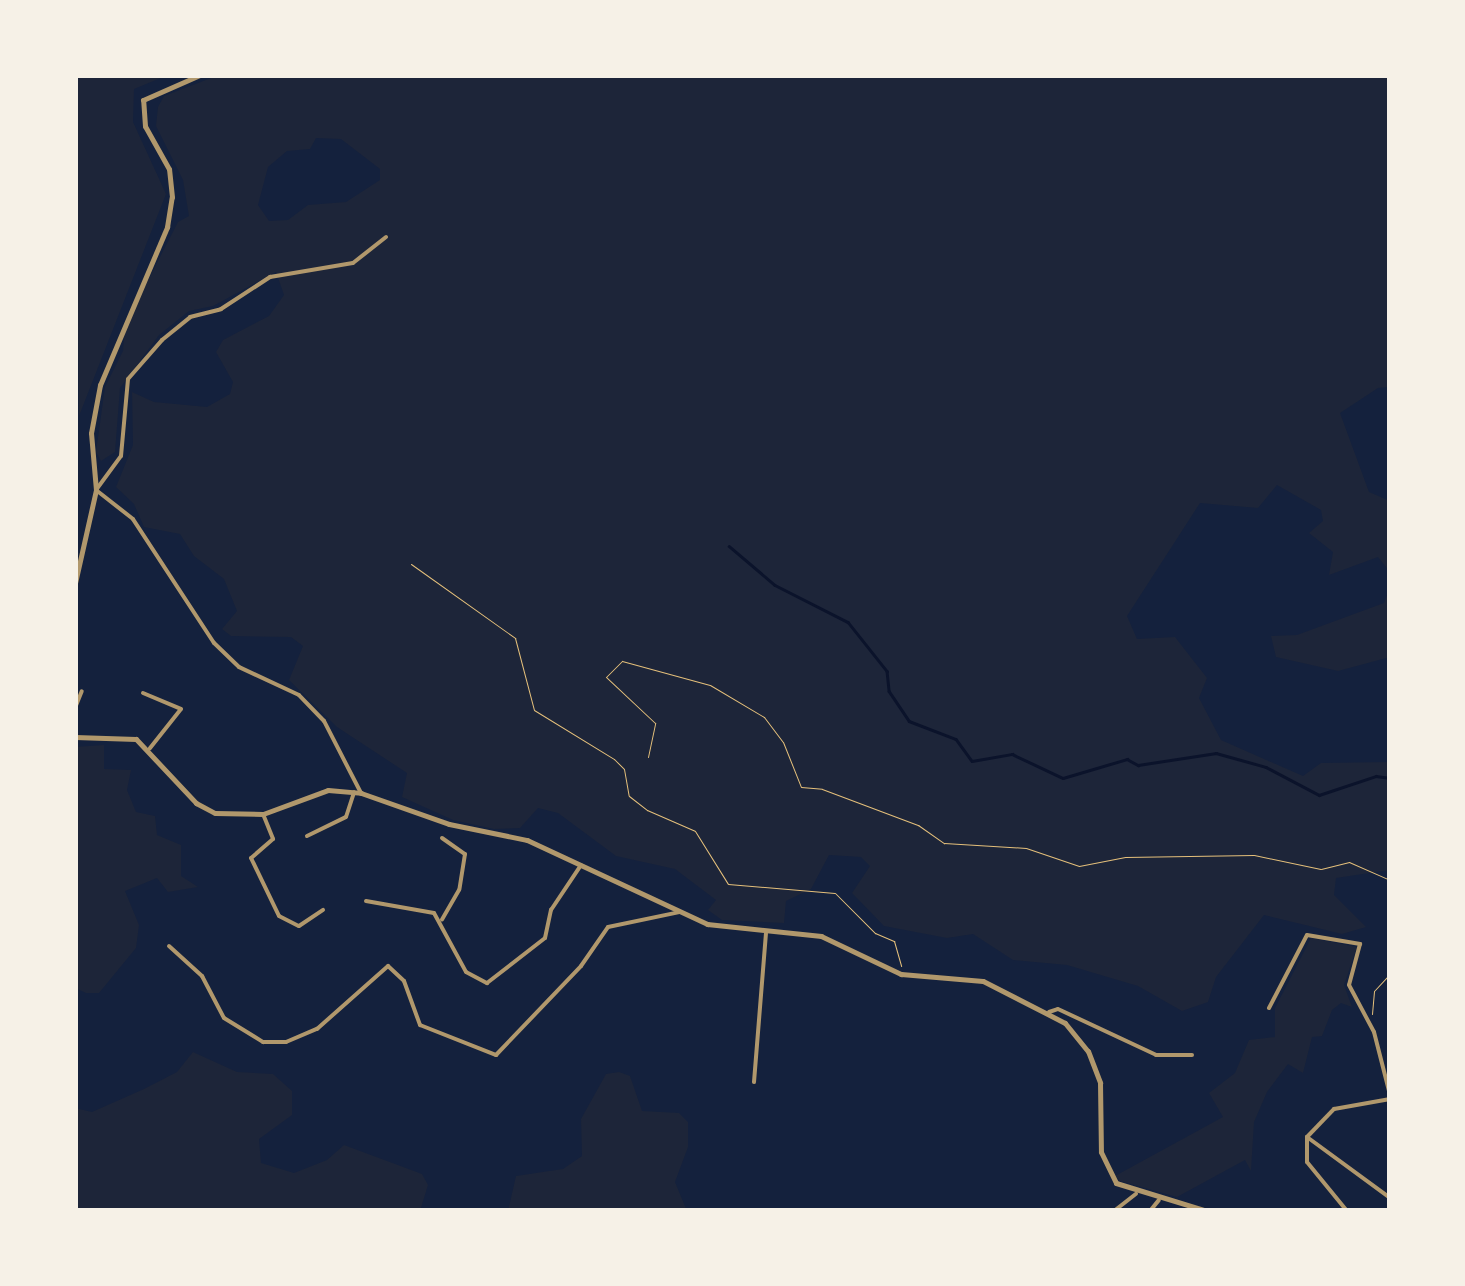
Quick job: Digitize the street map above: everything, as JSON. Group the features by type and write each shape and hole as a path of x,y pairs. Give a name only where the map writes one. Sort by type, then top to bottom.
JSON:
{"street":[{"path":"75,583 96,490 92,434 100,385 167,227 172,197 169,169 145,126 143,100 200,75"},
{"path":"96,490 121,456 128,379 162,340 190,317 221,309 270,277 353,263 386,237"},
{"path":"96,490 133,518 214,643 240,667 299,695 324,721 358,793"},
{"path":"75,708 82,691"},
{"path":"143,694 181,709 150,748"},
{"path":"75,737 124,736 150,748 196,802 215,813 264,814 328,790 358,793 448,824 527,840 707,924 821,936 898,974 960,974 1048,1012 1075,1034 1098,1070 1102,1159 1116,1183 1136,1194 1207,1211"},
{"path":"307,836 346,817 358,793"},
{"path":"264,814 272,839 251,858 279,916 299,926 322,910"},
{"path":"442,838 465,854 459,890 442,919"},
{"path":"366,901 414,906 442,919 466,972 474,980 497,981 545,938 551,910 580,865"},
{"path":"169,946 202,976 224,1018 263,1042 286,1042 316,1028 388,966 404,981 420,1024 496,1055 581,966 608,927 680,912"},
{"path":"754,1082 766,932"},
{"path":"1269,1008 1307,936 1360,944 1349,984 1371,1028 1390,1097 1334,1109 1307,1137 1307,1162 1347,1211"},
{"path":"1048,1012 1058,1009 1156,1055 1192,1055"},
{"path":"1307,1137 1390,1198"},
{"path":"1114,1211 1136,1194"},
{"path":"1150,1211 1159,1200"}],"path":[{"path":"410,564 514,638 534,710 614,759 624,768 629,796 647,810 695,832 728,884 834,893 874,934 894,941 902,955 898,974"},
{"path":"648,757 655,724 606,677 622,661 710,685 764,717 783,742 801,788 822,788 902,819 944,844 1026,848 1079,866 1126,857 1254,855 1321,869 1349,862 1390,880"},
{"path":"1371,1028 1374,991 1390,974"}],"shaded area":[{"path":"75,75 168,75 134,89 133,122 166,194 79,416"},
{"path":"219,75 1390,75 1390,387 1378,388 1340,413 1369,492 1390,501 1390,572 1378,557 1329,575 1333,552 1309,533 1323,521 1321,510 1277,485 1258,508 1200,503 1127,616 1137,639 1175,637 1207,678 1199,698 1221,740 1303,776 1321,763 1390,762 1390,870 1336,878 1334,895 1366,927 1342,934 1264,915 1216,977 1208,1002 1182,1011 1138,986 1067,965 1013,960 973,934 947,938 884,926 852,893 870,866 861,857 829,855 811,889 786,901 784,923 722,920 708,910 716,900 675,869 616,856 558,813 538,808 520,828 494,829 453,820 402,797 407,773 337,727 289,680 303,646 291,637 231,636 222,629 237,611 224,579 194,556 180,534 144,527 134,504 116,487 133,445 132,392 154,402 207,407 230,394 233,382 216,352 223,340 269,316 284,295 276,272 213,306 189,311 159,335 120,388 115,452 101,461 96,452 105,387 123,351 125,325 178,222 189,216 183,180 156,126 164,96","holes":["316,138 341,139 380,169 380,180 346,202 308,205 288,220 269,221 258,205 268,167 287,151 310,149"]},
{"path":"1390,587 1390,657 1338,671 1276,657 1271,636 1297,635 1384,603"},
{"path":"104,745 104,769 131,770 127,790 136,812 155,816 157,835 181,845 181,876 198,887 168,892 157,878 125,891 139,925 136,948 99,993 86,993 75,988 75,747"},
{"path":"1311,938 1357,947 1344,985 1352,1007 1341,1003 1332,1010 1322,1036 1312,1037 1303,1073 1288,1064 1267,1092 1254,1122 1251,1171 1245,1160 1177,1197 1120,1181 1115,1176 1223,1117 1209,1093 1235,1073 1249,1040 1275,1037 1275,1008"},
{"path":"193,1052 237,1072 273,1074 292,1091 292,1115 259,1139 261,1163 294,1173 327,1160 344,1145 422,1174 428,1185 420,1211 75,1211 75,1108 92,1112 144,1089 177,1072"},
{"path":"619,1072 630,1076 642,1111 679,1113 688,1122 688,1147 675,1182 687,1211 508,1211 516,1176 563,1169 582,1156 581,1119 606,1074"}],"waterway":[{"path":"729,546 775,585 848,622 887,671 889,691 909,721 956,739 972,761 1012,754 1063,778 1127,759 1138,765 1216,753 1266,767 1319,795 1376,776 1390,778"}]}
